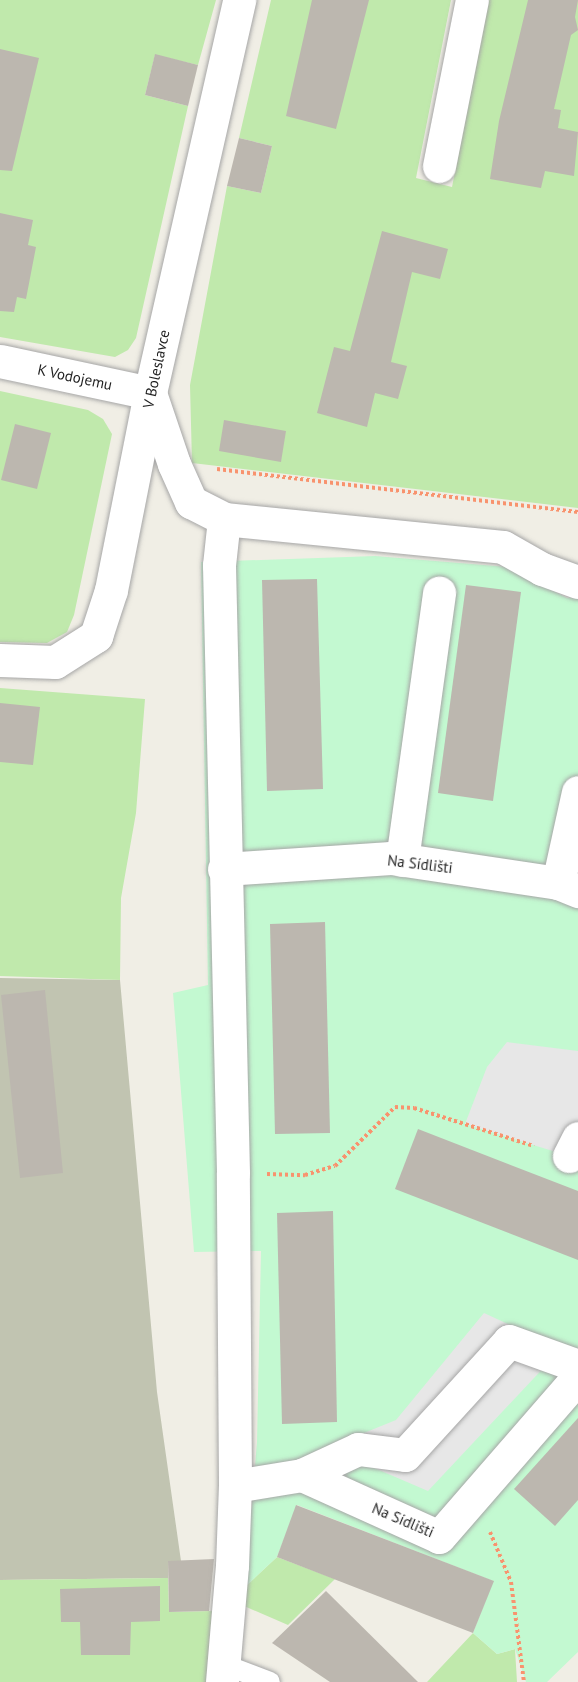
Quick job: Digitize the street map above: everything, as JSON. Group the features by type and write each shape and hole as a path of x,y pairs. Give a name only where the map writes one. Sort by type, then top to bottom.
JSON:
{"street":[{"name":"V Boleslavce","path":"0,660 55,662 96,636 111,590 150,393 239,0"},
{"path":"439,166 472,0"},
{"name":"K Vodojemu","path":"0,361 150,393"},
{"path":"150,393 174,464 191,502 224,519 503,547 542,569 578,582"},
{"path":"222,1673 232,1566 235,1486 233,1173 224,869 219,565 224,519"},
{"path":"402,860 439,593"},
{"path":"568,887 578,792"},
{"name":"Na Sídlišti","path":"224,869 402,860 568,887"},
{"path":"235,1486 302,1475 358,1449 405,1455 509,1341 578,1366"},
{"name":"Na Sídlišti","path":"302,1475 439,1537 578,1377"}],"lane":[{"path":"222,1673 270,1682"}],"path":[{"path":"174,464 578,512"},
{"path":"264,1174 305,1175 335,1166 394,1107 414,1108 573,1147"},
{"path":"474,1496 511,1582 524,1682"}],"shaded area":[{"path":"0,978 120,980 157,1392 181,1561 168,1562 168,1578 0,1580"},
{"path":"507,1042 578,1051 578,1146 569,1156 465,1124 487,1067"},
{"path":"484,1313 555,1346 549,1362 428,1491 358,1461 359,1435 396,1420"}],"green space":[{"path":"0,0 216,0 198,65 155,55 145,95 188,106 136,338 128,350 115,357 0,337"},
{"path":"271,0 451,0 416,178 452,187 489,0 578,0 578,508 192,463 190,385 227,186 261,193 272,146 239,138"},
{"path":"0,391 88,410 103,419 112,434 74,615 67,632 47,643 0,642"},
{"path":"375,556 508,567 567,598 578,596 578,1652 547,1682 526,1682 515,1649 497,1654 473,1633 493,1581 297,1505 277,1557 245,1587 257,1442 261,1251 194,1252 173,993 208,985 201,562"},
{"path":"0,688 145,699 136,813 121,898 120,980 0,976"},
{"path":"277,1557 335,1579 288,1625 244,1606 245,1587"},
{"path":"168,1578 169,1612 212,1611 206,1682 0,1682 0,1580"},
{"path":"473,1633 497,1654 515,1649 517,1682 427,1682"}],"building":[{"path":"312,0 369,0 336,129 286,116"},
{"path":"528,0 578,0 575,17 578,30 571,35 554,109 561,110 558,128 578,132 574,176 545,171 541,188 490,179 499,121"},
{"path":"0,49 39,58 12,171 0,170"},
{"path":"155,54 198,65 188,106 145,95"},
{"path":"239,138 272,146 261,193 227,186"},
{"path":"0,213 33,220 28,245 36,247 26,299 17,297 14,312 0,311"},
{"path":"382,231 448,249 440,279 412,272 391,362 407,366 398,399 375,393 367,427 317,413 334,347 350,351"},
{"path":"224,420 286,431 281,462 219,451"},
{"path":"15,424 51,433 37,489 1,480"},
{"path":"317,579 323,789 267,791 262,580"},
{"path":"466,585 521,592 493,801 438,793"},
{"path":"0,703 40,707 33,765 0,762"},
{"path":"325,922 330,1133 275,1134 270,924"},
{"path":"45,990 63,1173 20,1178 1,995"},
{"path":"418,1129 578,1191 578,1260 395,1189"},
{"path":"333,1211 337,1422 282,1424 277,1213"},
{"path":"578,1418 578,1500 555,1526 514,1489"},
{"path":"296,1505 494,1581 473,1633 277,1557"},
{"path":"214,1559 209,1611 169,1612 168,1561"},
{"path":"160,1586 160,1621 131,1622 130,1655 81,1655 80,1622 61,1622 60,1589"},
{"path":"326,1591 418,1682 330,1682 272,1643"}]}
